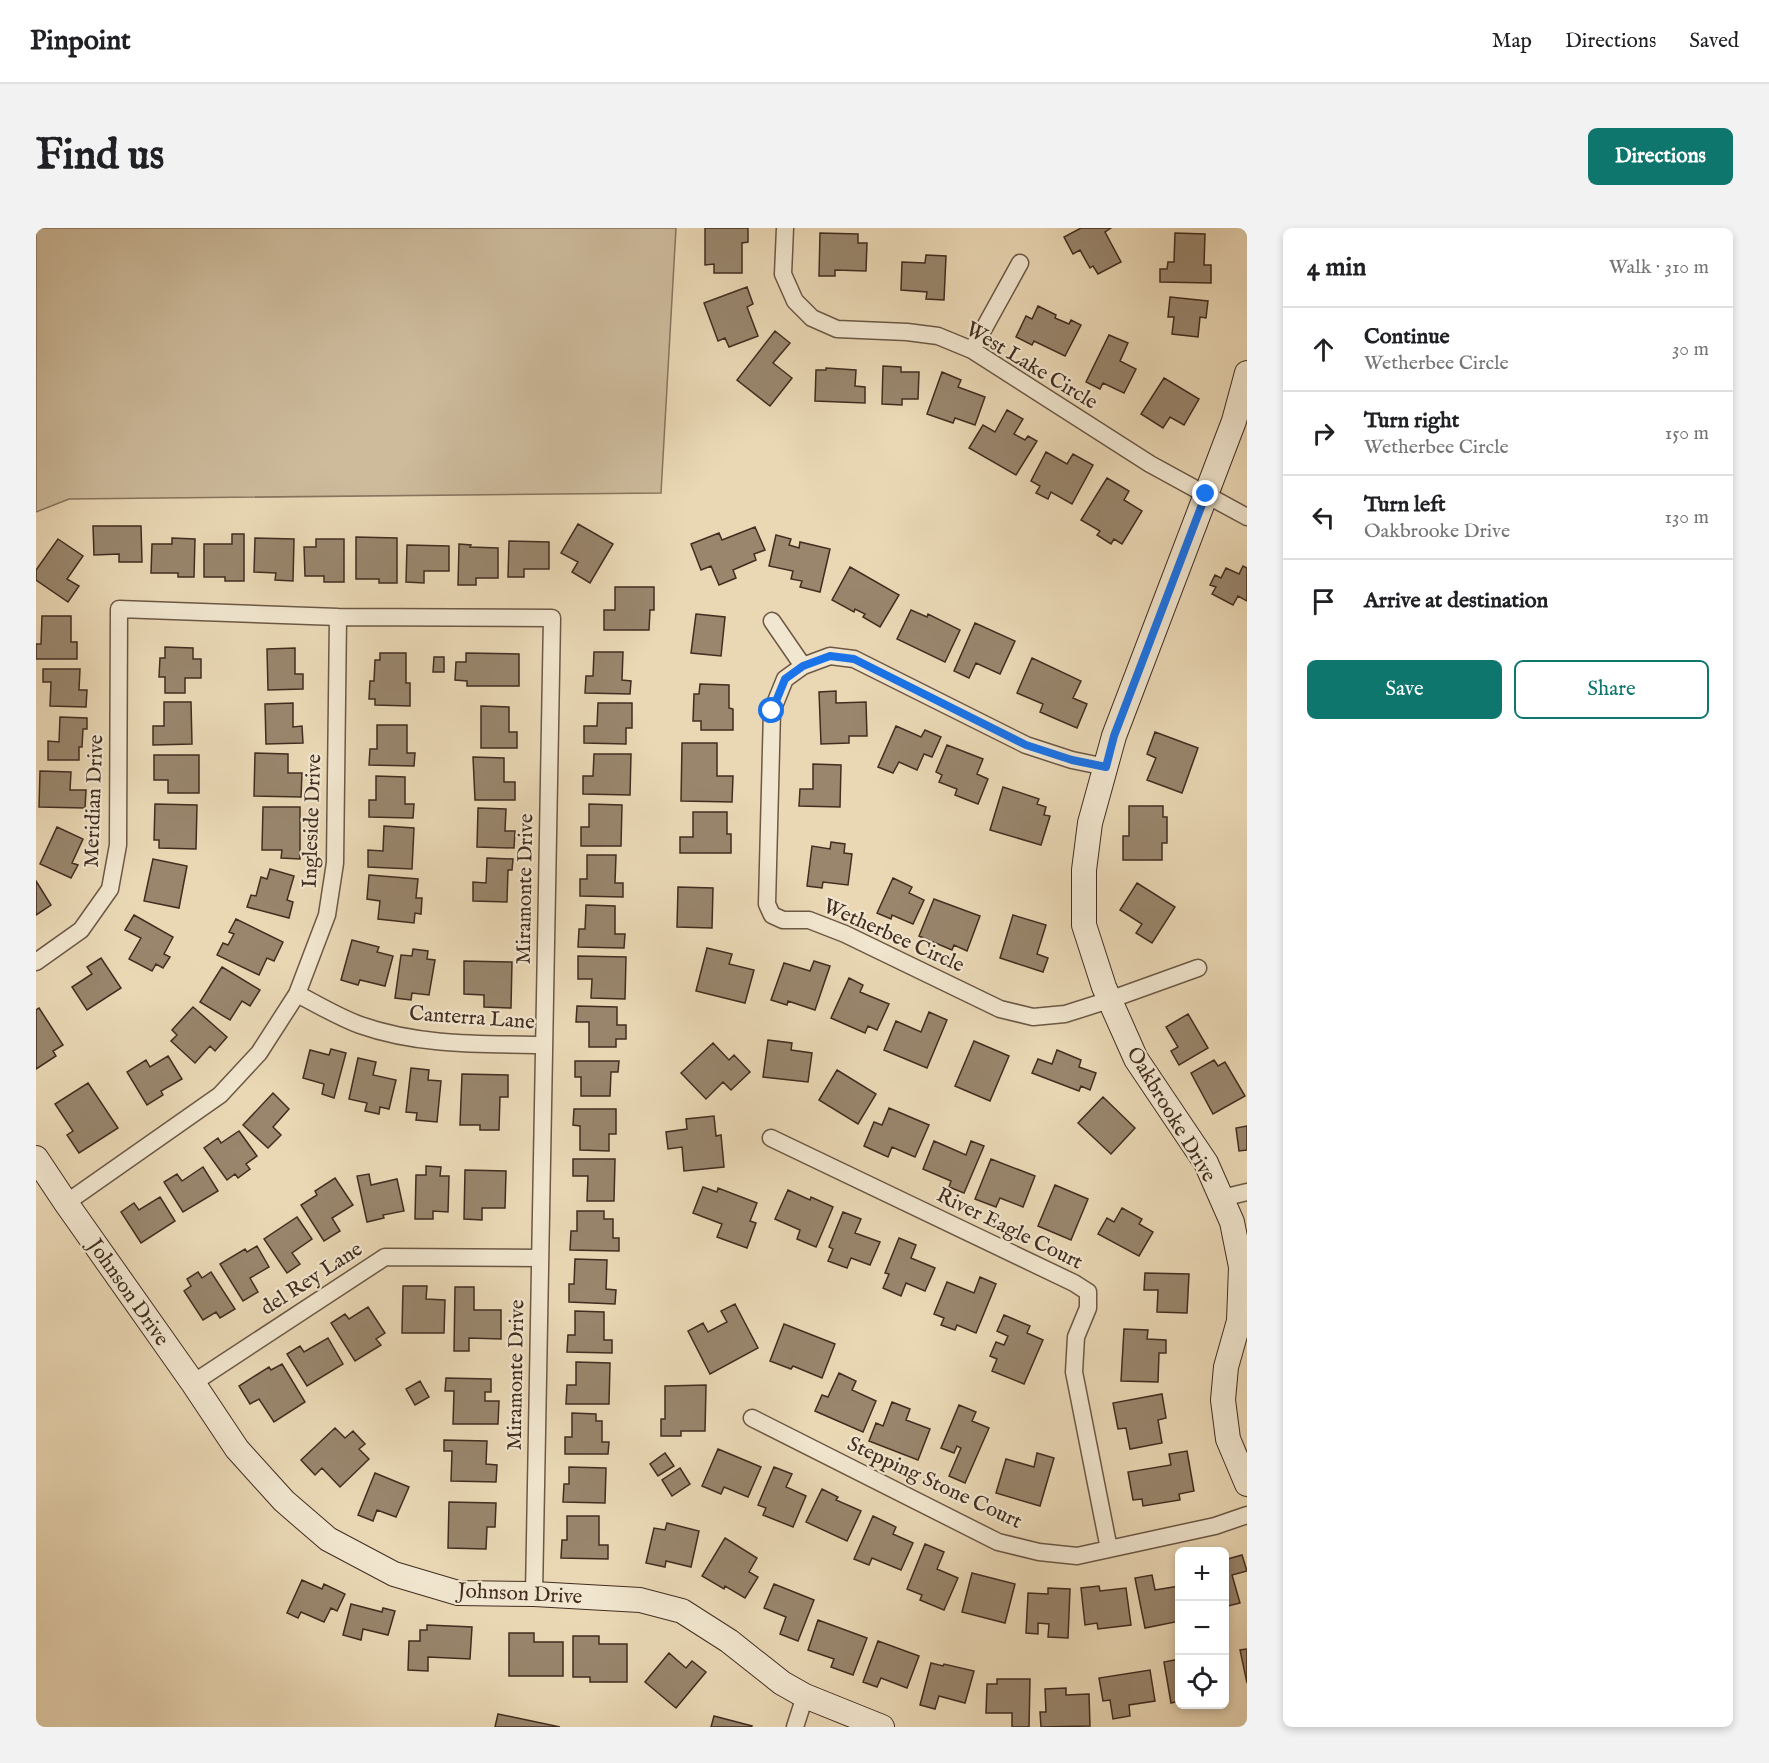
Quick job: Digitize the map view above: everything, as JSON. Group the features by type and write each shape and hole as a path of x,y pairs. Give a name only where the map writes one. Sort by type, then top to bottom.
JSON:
{"street":[{"name":"West Lake Circle","path":"785,228 783,274 795,301 812,318 837,329 907,332 938,336 972,350 1150,464 1247,517"},
{"path":"972,350 1020,263"},
{"name":"Oakbrooke Drive","path":"1247,373 1234,422 1114,736 1089,832 1084,870 1084,925 1109,1000 1136,1059 1206,1163 1232,1222 1241,1267 1239,1322 1226,1367 1223,1400 1228,1439 1247,1484"},
{"name":"Miramonte Drive","path":"119,609 338,617 552,618 534,1594"},
{"name":"Meridian Drive","path":"36,962 81,930 110,889 118,845 119,609"},
{"name":"Ingleside Drive","path":"66,1203 219,1095 259,1053 297,994 327,915 335,863 338,617"},
{"path":"772,621 803,666"},
{"name":"Wetherbee Circle","path":"1106,767 1072,760 1026,745 854,659 830,656 803,666 785,679 772,711 767,904 772,915 783,920 809,920 845,934 1000,1009 1033,1017 1065,1014 1109,1000"},
{"path":"1109,1000 1198,968"},
{"name":"Canterra Lane","path":"297,994 359,1025 417,1040 544,1045"},
{"name":"River Eagle Court","path":"771,1138 1074,1282 1088,1292 1088,1308 1076,1337 1074,1372 1109,1549"},
{"name":"Johnson Drive","path":"36,1158 237,1449 284,1501 328,1539 393,1574 458,1593 534,1594 640,1600 682,1611 729,1641 782,1683 805,1696 882,1727"},
{"path":"1221,1198 1247,1192"},
{"name":"del Rey Lane","path":"193,1383 385,1257 540,1258"},
{"name":"Stepping Stone Court","path":"752,1418 998,1542 1039,1552 1077,1556 1215,1526 1247,1515"},
{"path":"795,1727 805,1696"}],"shaded area":[{"path":"36,228 676,228 661,493 69,499 36,512"}],"building":[{"path":"705,228 748,228 748,242 742,243 742,273 714,273 714,264 705,265"},
{"path":"1081,228 1111,228 1105,232 1121,262 1098,274 1093,266 1090,268 1080,250 1073,254 1064,237"},
{"path":"820,233 858,234 858,243 867,243 866,271 835,270 835,276 819,276"},
{"path":"1175,233 1205,234 1204,265 1211,265 1211,283 1160,282 1160,269 1167,269 1168,262 1174,262"},
{"path":"926,255 946,256 944,300 926,299 927,292 901,290 902,262 925,263"},
{"path":"747,287 753,304 747,307 758,336 729,347 725,338 718,341 704,303"},
{"path":"1170,297 1208,301 1206,318 1200,317 1198,337 1172,334 1174,317 1168,317"},
{"path":"1038,306 1056,315 1055,318 1069,324 1071,320 1081,325 1065,356 1034,341 1032,345 1016,337 1026,316 1032,319"},
{"path":"775,331 790,343 773,363 792,378 770,406 737,380"},
{"path":"1109,335 1128,343 1120,361 1136,369 1124,393 1103,383 1100,389 1086,382"},
{"path":"883,366 901,367 901,372 919,372 918,399 902,399 902,405 882,404"},
{"path":"826,368 856,370 855,386 865,387 865,403 815,401 816,370 826,370"},
{"path":"942,372 961,380 958,387 985,397 975,425 955,418 953,423 927,414"},
{"path":"1164,378 1199,399 1184,425 1170,417 1163,428 1141,414"},
{"path":"1007,410 1023,419 1014,434 1025,440 1028,436 1037,441 1016,475 969,448 983,425 995,432"},
{"path":"1046,452 1067,464 1073,454 1093,465 1072,504 1051,492 1048,499 1036,493 1040,486 1031,481"},
{"path":"1107,478 1129,491 1124,500 1142,511 1122,544 1114,539 1111,544 1097,535 1100,531 1081,520"},
{"path":"578,524 613,544 590,583 572,572 578,562 561,553"},
{"path":"93,526 141,526 142,562 119,562 119,554 94,555"},
{"path":"755,527 765,550 754,554 756,560 733,570 736,578 719,585 711,566 701,570 691,544 719,533 722,540"},
{"path":"232,534 244,534 244,581 225,581 225,577 204,577 204,544 232,544"},
{"path":"776,535 791,539 789,545 799,548 800,542 830,549 820,592 800,587 802,581 791,579 793,571 769,566"},
{"path":"356,537 397,538 397,583 379,583 379,579 356,579"},
{"path":"172,538 195,539 194,577 178,577 178,573 151,573 152,544 172,544"},
{"path":"255,538 294,539 293,581 275,580 276,573 254,572"},
{"path":"58,539 83,556 67,579 79,586 68,602 36,580 36,570"},
{"path":"316,539 344,539 344,582 324,582 324,576 305,576 304,547 316,547"},
{"path":"509,541 549,542 549,569 524,569 524,577 508,577"},
{"path":"459,544 471,545 470,547 498,548 498,578 476,578 476,585 458,585"},
{"path":"407,545 449,546 449,571 424,571 424,583 406,582"},
{"path":"1243,566 1247,568 1247,601 1238,596 1233,605 1212,594 1216,587 1210,585 1215,575 1221,578 1226,568 1239,574"},
{"path":"850,567 899,595 880,627 863,617 865,614 855,609 854,612 832,600"},
{"path":"615,587 654,587 654,610 650,610 649,630 604,630 604,610 615,610"},
{"path":"911,610 927,617 928,614 960,630 945,662 897,639"},
{"path":"696,614 725,617 721,656 691,653"},
{"path":"42,616 71,616 71,642 77,642 77,659 36,659 36,644 41,644"},
{"path":"975,623 1015,641 1000,674 976,663 969,678 954,671"},
{"path":"165,647 193,648 193,659 201,659 201,678 185,678 185,693 165,693 165,677 159,677 160,658 165,658"},
{"path":"295,648 295,674 303,674 303,689 268,690 267,649"},
{"path":"594,652 623,652 622,680 631,681 630,694 585,693 586,676 593,676"},
{"path":"380,653 406,653 406,683 410,683 410,706 375,705 375,699 369,699 370,681 374,681 375,660 380,660"},
{"path":"466,653 519,654 519,686 467,686 467,681 455,680 456,662 466,662"},
{"path":"434,657 444,657 444,672 433,672"},
{"path":"1032,658 1081,681 1073,698 1087,704 1077,728 1040,712 1043,704 1017,693"},
{"path":"43,669 80,669 79,690 87,690 86,707 50,706 51,682 43,682"},
{"path":"700,684 729,685 729,708 733,709 733,730 701,730 701,721 693,721 694,694 699,694"},
{"path":"836,691 836,703 866,702 867,736 849,736 849,743 821,744 819,692"},
{"path":"164,702 191,702 192,744 153,745 153,726 164,726"},
{"path":"293,703 293,727 302,726 303,743 266,744 265,704"},
{"path":"598,703 632,703 632,728 626,728 626,744 584,743 584,726 597,726"},
{"path":"481,706 509,707 509,732 517,732 517,748 481,748"},
{"path":"60,717 87,718 87,729 83,729 82,747 79,747 79,760 48,760 48,741 59,742"},
{"path":"377,725 407,725 407,753 415,753 414,766 369,765 370,749 377,749"},
{"path":"896,726 921,737 925,730 941,737 932,757 924,754 917,770 899,762 893,773 878,767"},
{"path":"1155,732 1198,748 1182,793 1147,780 1156,758 1147,754"},
{"path":"682,743 717,743 717,776 733,776 732,802 681,801"},
{"path":"947,745 983,759 977,774 988,779 978,804 955,795 957,789 939,782 942,775 936,772"},
{"path":"255,753 288,754 288,773 302,773 301,797 254,796"},
{"path":"594,754 631,754 630,795 583,794 583,776 593,776"},
{"path":"154,755 199,755 199,793 168,793 168,780 154,780"},
{"path":"473,757 504,758 504,782 515,782 515,800 475,800"},
{"path":"813,764 841,765 840,807 799,806 800,789 813,789"},
{"path":"40,771 71,772 70,790 86,790 85,808 39,807"},
{"path":"376,776 405,777 405,804 414,804 413,818 369,817 369,800 376,800"},
{"path":"1003,787 1039,799 1037,804 1046,807 1044,815 1050,816 1041,845 990,830"},
{"path":"155,804 197,805 196,849 159,848 159,840 154,840"},
{"path":"589,804 622,805 621,846 581,846 581,827 589,827"},
{"path":"1129,806 1163,806 1163,817 1167,817 1167,843 1162,843 1162,860 1123,860 1123,836 1129,836"},
{"path":"263,807 300,807 300,859 281,858 282,850 262,850"},
{"path":"478,808 506,809 505,831 515,831 514,848 477,847"},
{"path":"693,812 727,812 727,834 731,834 731,853 680,853 680,837 693,837"},
{"path":"384,826 414,828 412,869 368,867 368,850 383,851"},
{"path":"57,827 83,839 72,863 78,865 71,878 40,864"},
{"path":"831,842 845,844 844,853 852,854 848,885 823,882 822,888 807,886 812,846 830,849"},
{"path":"587,855 616,855 615,883 623,883 623,897 580,896 580,879 587,879"},
{"path":"487,858 513,859 512,870 508,870 507,902 473,901 473,882 486,883"},
{"path":"153,859 187,866 179,908 144,901"},
{"path":"270,869 294,876 287,900 293,902 289,918 247,907 251,895 256,896 261,877 267,879"},
{"path":"369,875 418,879 416,898 422,898 421,914 415,913 414,923 378,919 380,901 367,899"},
{"path":"893,878 912,887 909,893 924,900 913,924 892,915 891,919 877,913"},
{"path":"36,881 51,905 36,915"},
{"path":"1137,883 1175,907 1152,943 1136,933 1142,924 1120,910"},
{"path":"678,887 713,888 712,928 677,927"},
{"path":"934,899 980,916 967,951 954,945 952,950 919,936"},
{"path":"586,905 615,906 615,934 625,934 624,948 578,947 579,929 585,929"},
{"path":"134,915 173,937 164,954 170,957 163,968 156,964 152,971 129,959 141,938 125,930"},
{"path":"1013,915 1046,925 1037,954 1048,958 1043,972 1000,958"},
{"path":"236,919 283,942 274,961 267,958 259,975 217,955 223,943 228,945 234,934 229,932"},
{"path":"352,940 379,947 377,952 393,956 385,986 360,980 358,985 341,980"},
{"path":"707,948 732,954 729,964 754,970 745,1003 696,991"},
{"path":"413,949 428,951 427,959 435,960 429,995 412,993 411,1000 395,998 401,955 412,956"},
{"path":"578,956 626,957 625,999 591,998 592,979 578,979"},
{"path":"101,958 121,988 87,1010 72,987 92,974 87,967"},
{"path":"464,961 512,962 511,1008 484,1007 484,995 464,994"},
{"path":"814,961 830,966 815,1010 788,1001 787,1005 771,1000 784,963 810,971"},
{"path":"222,967 260,990 250,1006 242,1001 230,1020 200,1002"},
{"path":"849,978 863,985 860,992 889,1004 877,1030 868,1026 865,1033 831,1018"},
{"path":"577,1006 617,1007 617,1025 626,1025 626,1039 616,1039 616,1047 589,1047 589,1022 576,1022"},
{"path":"193,1007 227,1037 215,1051 210,1046 195,1063 171,1041 177,1035 172,1030"},
{"path":"39,1008 63,1045 53,1051 56,1056 36,1069 36,1010"},
{"path":"929,1012 947,1020 927,1068 884,1050 896,1021 921,1032"},
{"path":"1188,1014 1208,1048 1179,1065 1171,1051 1178,1047 1166,1027"},
{"path":"768,1040 792,1043 791,1050 812,1053 808,1082 763,1077"},
{"path":"974,1041 1009,1056 990,1101 955,1086"},
{"path":"713,1043 729,1060 734,1055 750,1072 731,1090 723,1082 706,1099 681,1073"},
{"path":"331,1049 346,1053 334,1098 322,1094 324,1084 303,1078 310,1050 329,1055"},
{"path":"1057,1050 1081,1060 1079,1067 1096,1073 1090,1090 1081,1086 1079,1091 1032,1073 1038,1059 1052,1064"},
{"path":"168,1056 182,1079 161,1091 163,1095 147,1105 127,1072 146,1060 150,1067"},
{"path":"358,1058 376,1062 373,1075 396,1080 389,1109 380,1107 379,1114 365,1111 367,1103 349,1099"},
{"path":"1214,1060 1218,1066 1225,1062 1245,1096 1213,1114 1191,1073"},
{"path":"575,1061 619,1061 618,1072 611,1072 610,1096 581,1096 581,1077 575,1077"},
{"path":"411,1068 429,1070 428,1080 441,1081 437,1122 416,1120 417,1113 406,1112"},
{"path":"837,1070 876,1094 858,1124 819,1100"},
{"path":"462,1074 508,1075 508,1097 500,1097 499,1130 480,1130 480,1125 460,1125"},
{"path":"88,1083 118,1128 79,1153 67,1135 73,1131 55,1104"},
{"path":"273,1093 289,1109 273,1127 281,1135 268,1148 243,1125"},
{"path":"1103,1097 1135,1128 1111,1154 1078,1123"},
{"path":"889,1108 929,1125 915,1157 892,1147 888,1157 864,1146 874,1122 882,1125"},
{"path":"574,1109 616,1109 616,1134 609,1134 609,1151 580,1150 580,1126 573,1125"},
{"path":"714,1116 716,1136 721,1135 724,1167 684,1171 682,1147 668,1149 666,1132 687,1129 686,1119"},
{"path":"1247,1126 1247,1150 1239,1151 1236,1128"},
{"path":"239,1131 257,1156 246,1164 250,1169 238,1178 235,1174 227,1180 204,1148 218,1138 221,1143"},
{"path":"934,1141 966,1155 971,1141 984,1146 964,1193 949,1187 951,1181 923,1169"},
{"path":"573,1159 615,1159 614,1201 587,1201 588,1176 573,1176"},
{"path":"991,1159 1035,1176 1023,1207 1000,1198 996,1207 975,1199"},
{"path":"426,1166 441,1167 440,1176 449,1176 448,1212 433,1211 433,1219 415,1219 416,1175 426,1175"},
{"path":"203,1167 218,1191 183,1212 164,1182 177,1174 182,1181"},
{"path":"465,1170 506,1171 505,1208 482,1208 482,1220 464,1219"},
{"path":"369,1174 371,1185 397,1179 404,1211 383,1215 384,1218 367,1222 357,1176"},
{"path":"335,1178 353,1205 332,1218 340,1231 324,1241 301,1205 317,1195 315,1191"},
{"path":"1055,1185 1088,1199 1071,1240 1038,1226"},
{"path":"703,1187 717,1192 718,1188 757,1203 750,1221 756,1223 747,1248 717,1237 722,1224 693,1213"},
{"path":"788,1190 833,1207 816,1247 797,1239 800,1230 775,1219"},
{"path":"160,1197 175,1221 141,1243 121,1212 134,1203 139,1210"},
{"path":"1122,1208 1142,1219 1139,1224 1153,1232 1139,1256 1098,1234 1107,1218 1114,1222"},
{"path":"577,1211 604,1211 604,1219 613,1219 613,1238 619,1238 619,1251 570,1250 571,1231 577,1231"},
{"path":"843,1212 861,1219 855,1233 880,1242 870,1265 851,1258 847,1268 828,1261 833,1249 829,1247"},
{"path":"297,1217 312,1239 292,1253 300,1264 287,1273 264,1239"},
{"path":"899,1238 916,1245 911,1258 935,1268 925,1291 906,1283 901,1296 883,1288 889,1274 885,1273"},
{"path":"257,1246 269,1267 250,1278 258,1292 243,1301 220,1264 245,1249 247,1252"},
{"path":"575,1259 607,1260 606,1289 616,1290 615,1304 569,1302 569,1284 574,1284"},
{"path":"198,1272 202,1278 211,1272 235,1309 220,1318 216,1312 203,1320 184,1291 191,1286 187,1279"},
{"path":"1145,1273 1189,1274 1187,1313 1157,1312 1158,1290 1144,1290"},
{"path":"980,1277 996,1284 976,1333 957,1325 955,1330 941,1325 944,1318 934,1314 947,1282 974,1293"},
{"path":"403,1286 427,1286 426,1299 445,1300 444,1333 402,1333"},
{"path":"455,1287 474,1287 474,1310 501,1310 501,1339 469,1338 469,1351 454,1351"},
{"path":"735,1304 758,1348 710,1374 688,1331 703,1323 708,1332 727,1322 721,1311"},
{"path":"368,1307 385,1333 376,1339 381,1345 355,1361 331,1323 345,1314 349,1319"},
{"path":"575,1311 604,1312 604,1340 612,1340 612,1353 567,1352 568,1335 575,1335"},
{"path":"1004,1315 1030,1326 1027,1333 1043,1340 1024,1384 992,1371 997,1359 990,1356 996,1342 1004,1345 1008,1336 997,1331"},
{"path":"784,1324 835,1344 822,1378 793,1366 791,1369 770,1361"},
{"path":"1124,1329 1148,1330 1147,1339 1166,1340 1166,1353 1159,1353 1158,1382 1121,1381"},
{"path":"328,1338 343,1364 307,1386 287,1354 300,1346 304,1352"},
{"path":"576,1362 610,1363 609,1404 566,1404 567,1385 576,1385"},
{"path":"282,1364 305,1402 274,1422 259,1399 250,1404 239,1386 269,1367 271,1370"},
{"path":"839,1373 856,1381 852,1390 876,1401 863,1432 815,1411 822,1395 828,1397"},
{"path":"446,1378 491,1379 491,1392 485,1392 485,1401 499,1401 498,1424 453,1424 454,1391 445,1391"},
{"path":"420,1381 429,1397 415,1405 406,1389"},
{"path":"706,1385 705,1431 681,1431 681,1436 661,1436 661,1419 665,1419 665,1386"},
{"path":"1162,1394 1166,1418 1158,1420 1162,1443 1130,1449 1126,1428 1118,1429 1113,1403"},
{"path":"892,1402 910,1409 906,1420 930,1429 918,1460 869,1441 876,1423 883,1426"},
{"path":"959,1405 976,1412 972,1421 989,1428 965,1483 949,1476 961,1448 957,1446 954,1453 941,1448"},
{"path":"572,1413 596,1414 596,1421 602,1421 602,1442 609,1442 608,1454 565,1454 565,1437 572,1437"},
{"path":"335,1428 345,1438 353,1431 365,1444 359,1449 369,1459 340,1487 322,1468 315,1475 301,1460"},
{"path":"444,1440 487,1441 486,1464 497,1465 496,1482 451,1481 452,1451 444,1451"},
{"path":"718,1449 761,1467 748,1497 724,1487 721,1494 702,1486"},
{"path":"1187,1451 1194,1491 1179,1494 1180,1500 1143,1506 1142,1499 1133,1500 1128,1472 1171,1465 1169,1454"},
{"path":"665,1453 674,1466 658,1476 650,1464"},
{"path":"1037,1453 1054,1458 1040,1506 996,1493 1006,1459 1034,1467"},
{"path":"569,1467 606,1468 605,1503 563,1502 564,1484 569,1484"},
{"path":"774,1467 792,1474 786,1487 806,1496 793,1527 763,1515 766,1508 758,1505"},
{"path":"680,1468 690,1484 672,1496 662,1480"},
{"path":"375,1473 409,1487 396,1517 377,1510 373,1521 358,1515"},
{"path":"822,1489 838,1497 836,1500 861,1511 847,1541 806,1522"},
{"path":"449,1502 496,1503 495,1527 487,1527 486,1549 448,1548"},
{"path":"567,1516 599,1516 599,1545 608,1545 608,1559 561,1558 562,1540 567,1540"},
{"path":"873,1516 896,1527 893,1534 913,1543 901,1570 872,1558 869,1565 854,1559"},
{"path":"667,1523 699,1531 691,1567 666,1561 665,1567 646,1563 654,1528 665,1530"},
{"path":"725,1538 757,1558 749,1572 758,1577 745,1598 702,1576"},
{"path":"925,1544 944,1552 937,1569 958,1578 944,1610 920,1600 922,1595 907,1589"},
{"path":"1242,1555 1247,1571 1232,1575 1240,1603 1229,1606 1229,1601 1229,1559"},
{"path":"972,1573 1015,1584 1005,1623 962,1612"},
{"path":"1152,1575 1155,1590 1175,1587 1175,1622 1145,1628 1135,1578"},
{"path":"302,1580 322,1589 324,1584 345,1594 337,1611 331,1608 324,1622 301,1612 298,1618 287,1613"},
{"path":"774,1584 814,1600 798,1641 780,1634 786,1617 764,1608"},
{"path":"1099,1586 1100,1591 1126,1588 1131,1625 1098,1629 1097,1623 1085,1625 1081,1588"},
{"path":"1048,1588 1070,1589 1068,1638 1048,1637 1049,1624 1038,1623 1038,1634 1026,1633 1028,1593 1048,1594"},
{"path":"351,1604 382,1612 383,1608 395,1611 388,1635 363,1629 361,1640 343,1635"},
{"path":"818,1620 867,1638 853,1675 831,1667 834,1659 808,1650"},
{"path":"427,1625 472,1627 470,1659 428,1657 428,1671 408,1670 409,1641 420,1641 420,1630 427,1630"},
{"path":"509,1633 534,1633 534,1642 563,1642 563,1676 509,1676"},
{"path":"573,1636 599,1636 599,1644 627,1644 627,1682 590,1682 590,1677 573,1677"},
{"path":"878,1641 919,1656 907,1688 881,1678 877,1687 863,1682"},
{"path":"1247,1649 1247,1683 1240,1650"},
{"path":"669,1653 686,1668 692,1661 706,1672 676,1708 645,1682"},
{"path":"1175,1660 1175,1702 1171,1703 1164,1662"},
{"path":"931,1663 974,1671 965,1703 939,1696 935,1709 920,1705"},
{"path":"1150,1670 1155,1701 1129,1705 1130,1716 1113,1719 1110,1700 1103,1701 1099,1678"},
{"path":"997,1679 1030,1679 1029,1727 1012,1727 1012,1713 986,1713 987,1684 997,1684"},
{"path":"1066,1688 1066,1695 1089,1694 1090,1726 1041,1727 1040,1712 1046,1712 1045,1689"},
{"path":"498,1714 560,1727 495,1727"},
{"path":"714,1716 752,1726 711,1727"}],"route":[{"path":"772,711 785,679 803,666 830,656 854,659 1026,745 1072,760 1106,767 1114,736 1206,494"}]}
